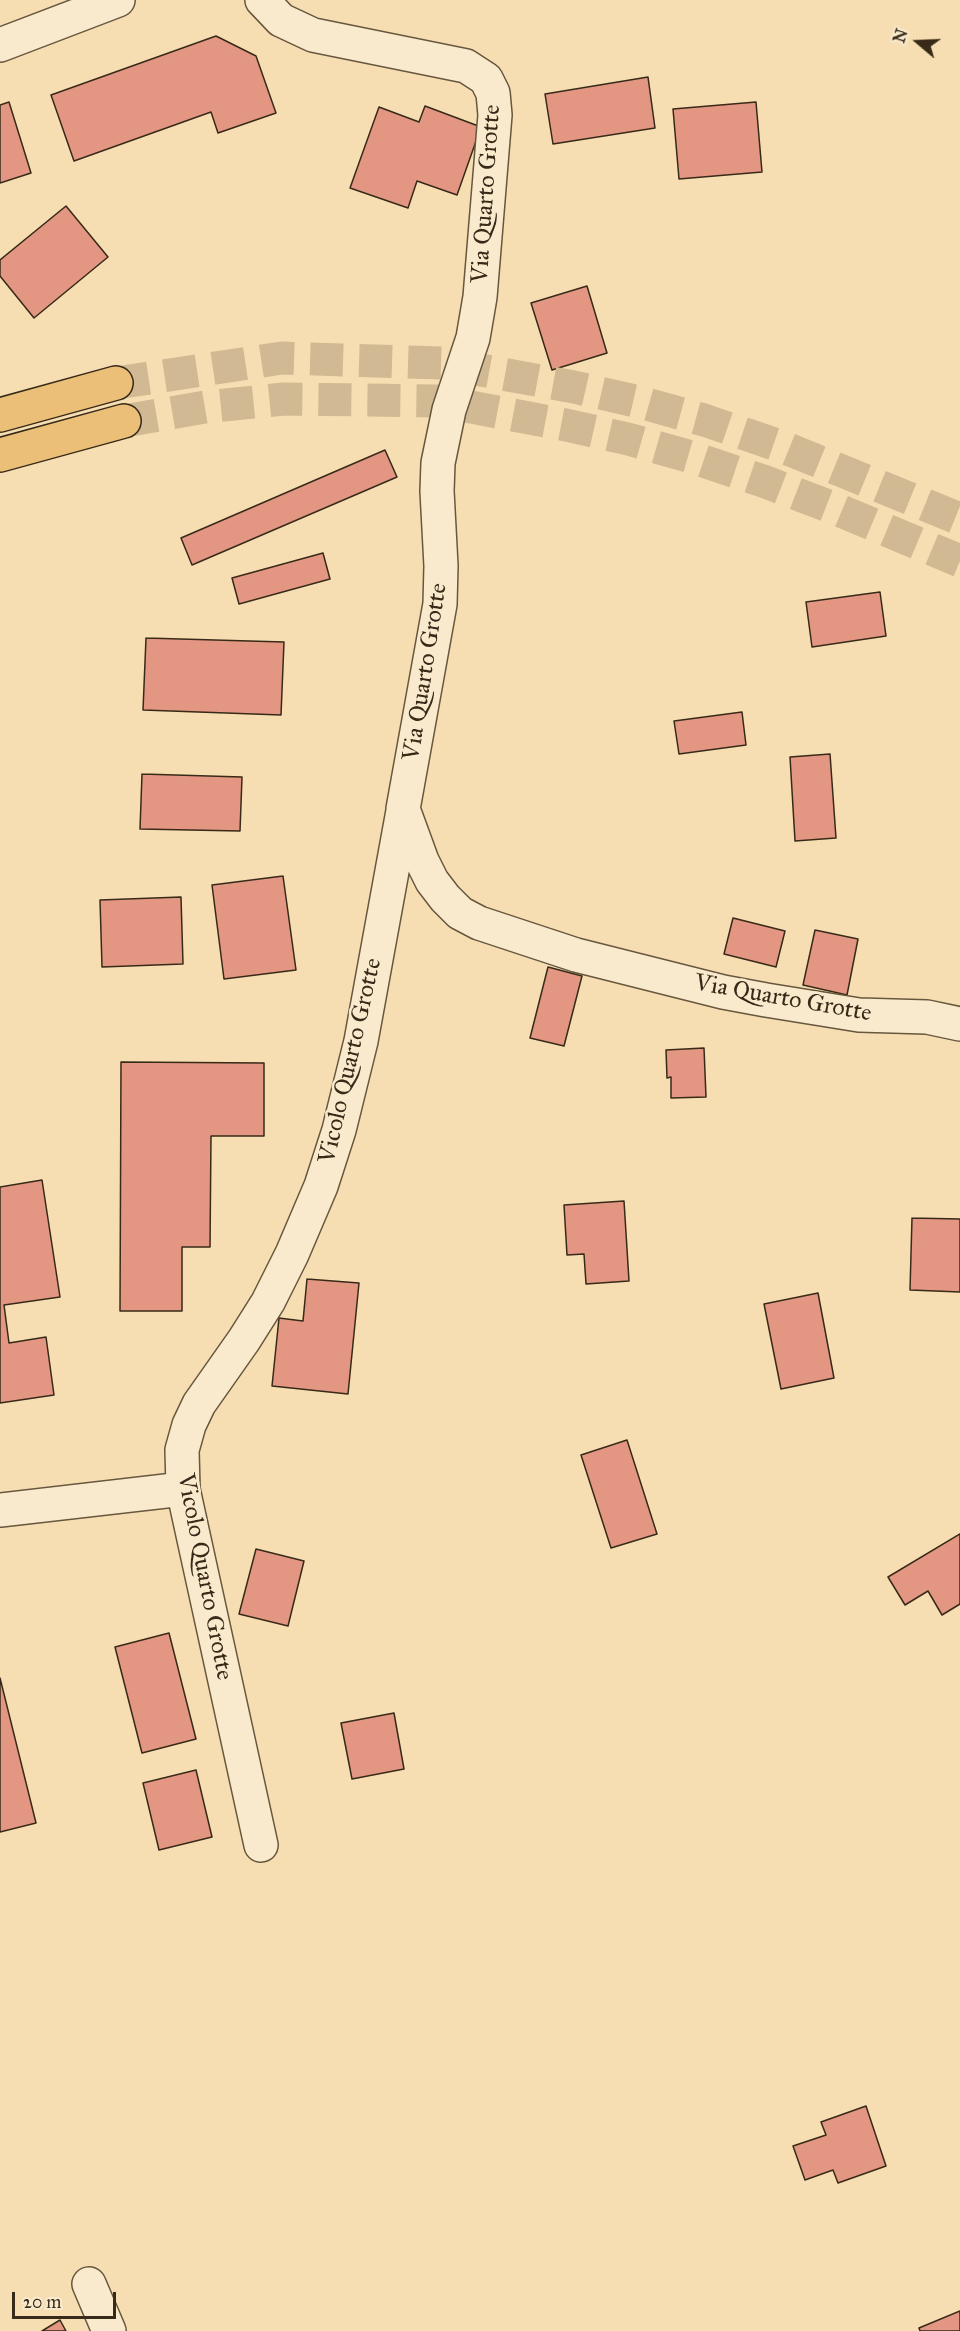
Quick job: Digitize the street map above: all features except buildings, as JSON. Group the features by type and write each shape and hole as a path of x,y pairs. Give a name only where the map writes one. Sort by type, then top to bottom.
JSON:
{"highway":[{"path":"0,415 116,383"},
{"path":"0,455 124,421"}],"street":[{"path":"0,45 118,0"},
{"name":"Via Quarto Grotte","path":"262,0 281,20 314,35 466,66 486,79 494,99 495,115 480,297 472,338 449,410 438,463 440,604 403,809 422,861 432,881 460,913 489,927 576,955 723,992 859,1015 927,1017 960,1024"},
{"name":"Vicolo Quarto Grotte","path":"261,1845 183,1489 182,1450 189,1425 199,1404 239,1348 267,1302 302,1232 329,1163 361,1041 403,809"},
{"path":"0,1510 183,1489"},
{"path":"89,2284 109,2331"}],"tunnel":[{"path":"116,383 282,358 442,363 574,387 704,420 783,447 960,519"},
{"path":"124,421 205,407 284,399 439,401 566,425 628,439 691,457 766,482 960,561"}]}
